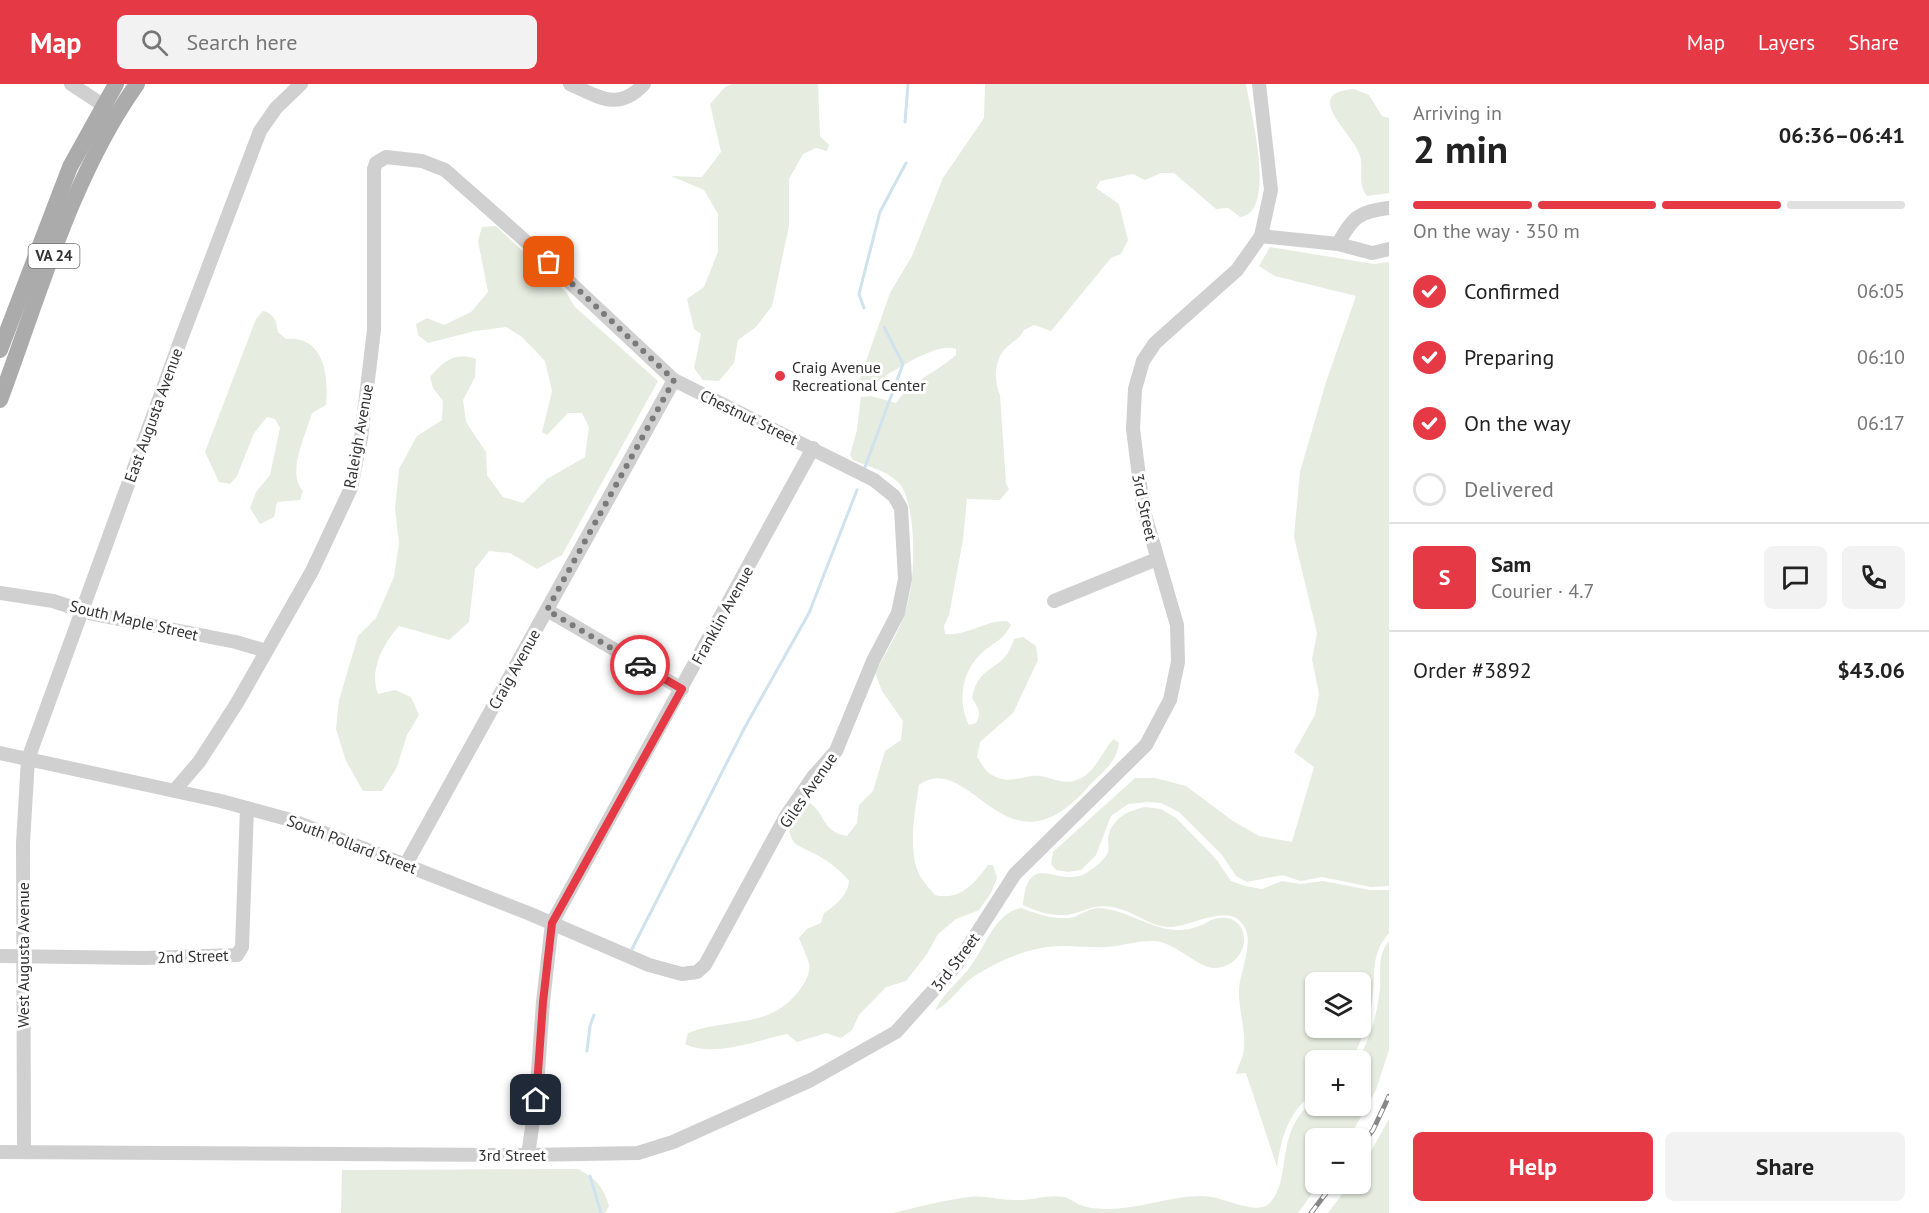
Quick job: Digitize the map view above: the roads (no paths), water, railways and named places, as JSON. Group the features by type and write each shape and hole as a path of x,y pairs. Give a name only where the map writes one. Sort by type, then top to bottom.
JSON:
{"main road":[{"name":"VA 24","path":"0,350 62,185 103,104 116,84"},
{"name":"VA 24","path":"0,400 80,186 117,116 137,84"}],"street":[{"path":"71,84 103,104 117,116"},
{"name":"East Augusta Avenue","path":"28,759 260,131 276,108 300,84"},
{"path":"570,84 612,101 628,98 644,84"},
{"name":"3rd Street","path":"0,1152 528,1155 616,1154 653,1150 811,1080 896,1032 957,964 1015,874 1133,760 1154,734 1170,700 1179,649 1173,607 1143,508 1137,470 1133,410 1138,375 1143,361 1155,343 1237,270 1261,236 1271,190 1259,84"},
{"name":"Chestnut Street","path":"396,158 435,165 460,181 674,380 813,448 882,485 898,501 901,508 904,585 898,613 890,626"},
{"name":"Raleigh Avenue","path":"174,791 200,762 221,730 333,531 355,474 374,330 374,169 380,159 396,158"},
{"path":"1338,244 1345,230 1363,211 1389,208"},
{"path":"1261,236 1338,244 1372,253 1389,249"},
{"name":"Craig Avenue","path":"406,864 674,380"},
{"name":"Franklin Avenue","path":"528,1155 552,923 813,448"},
{"path":"1054,601 1157,559"},
{"name":"South Maple Street","path":"0,593 82,609 266,651"},
{"path":"547,610 682,689"},
{"name":"Giles Avenue","path":"691,974 705,965 786,816 813,777 836,751 890,626"},
{"name":"South Pollard Street","path":"0,753 174,791 291,820 552,923 649,965 682,974 691,974"},
{"name":"West Augusta Avenue","path":"24,1152 23,843 28,759"},
{"name":"2nd Street","path":"0,956 144,958 237,955 242,947 247,808"}],"waterway":[{"path":"905,122 908,84"},
{"path":"864,308 859,294 880,212 906,163"},
{"path":"865,467 903,364 884,327"},
{"path":"632,949 745,727 809,613 857,490"},
{"path":"587,1051 590,1026 594,1015"},
{"path":"590,1176 601,1213"}],"railway":[{"path":"1371,1133 1389,1096"},
{"path":"1311,1213 1325,1194"}],"place":[{"name":"Craig Avenue Recreational Center","path":"780,376"}]}
